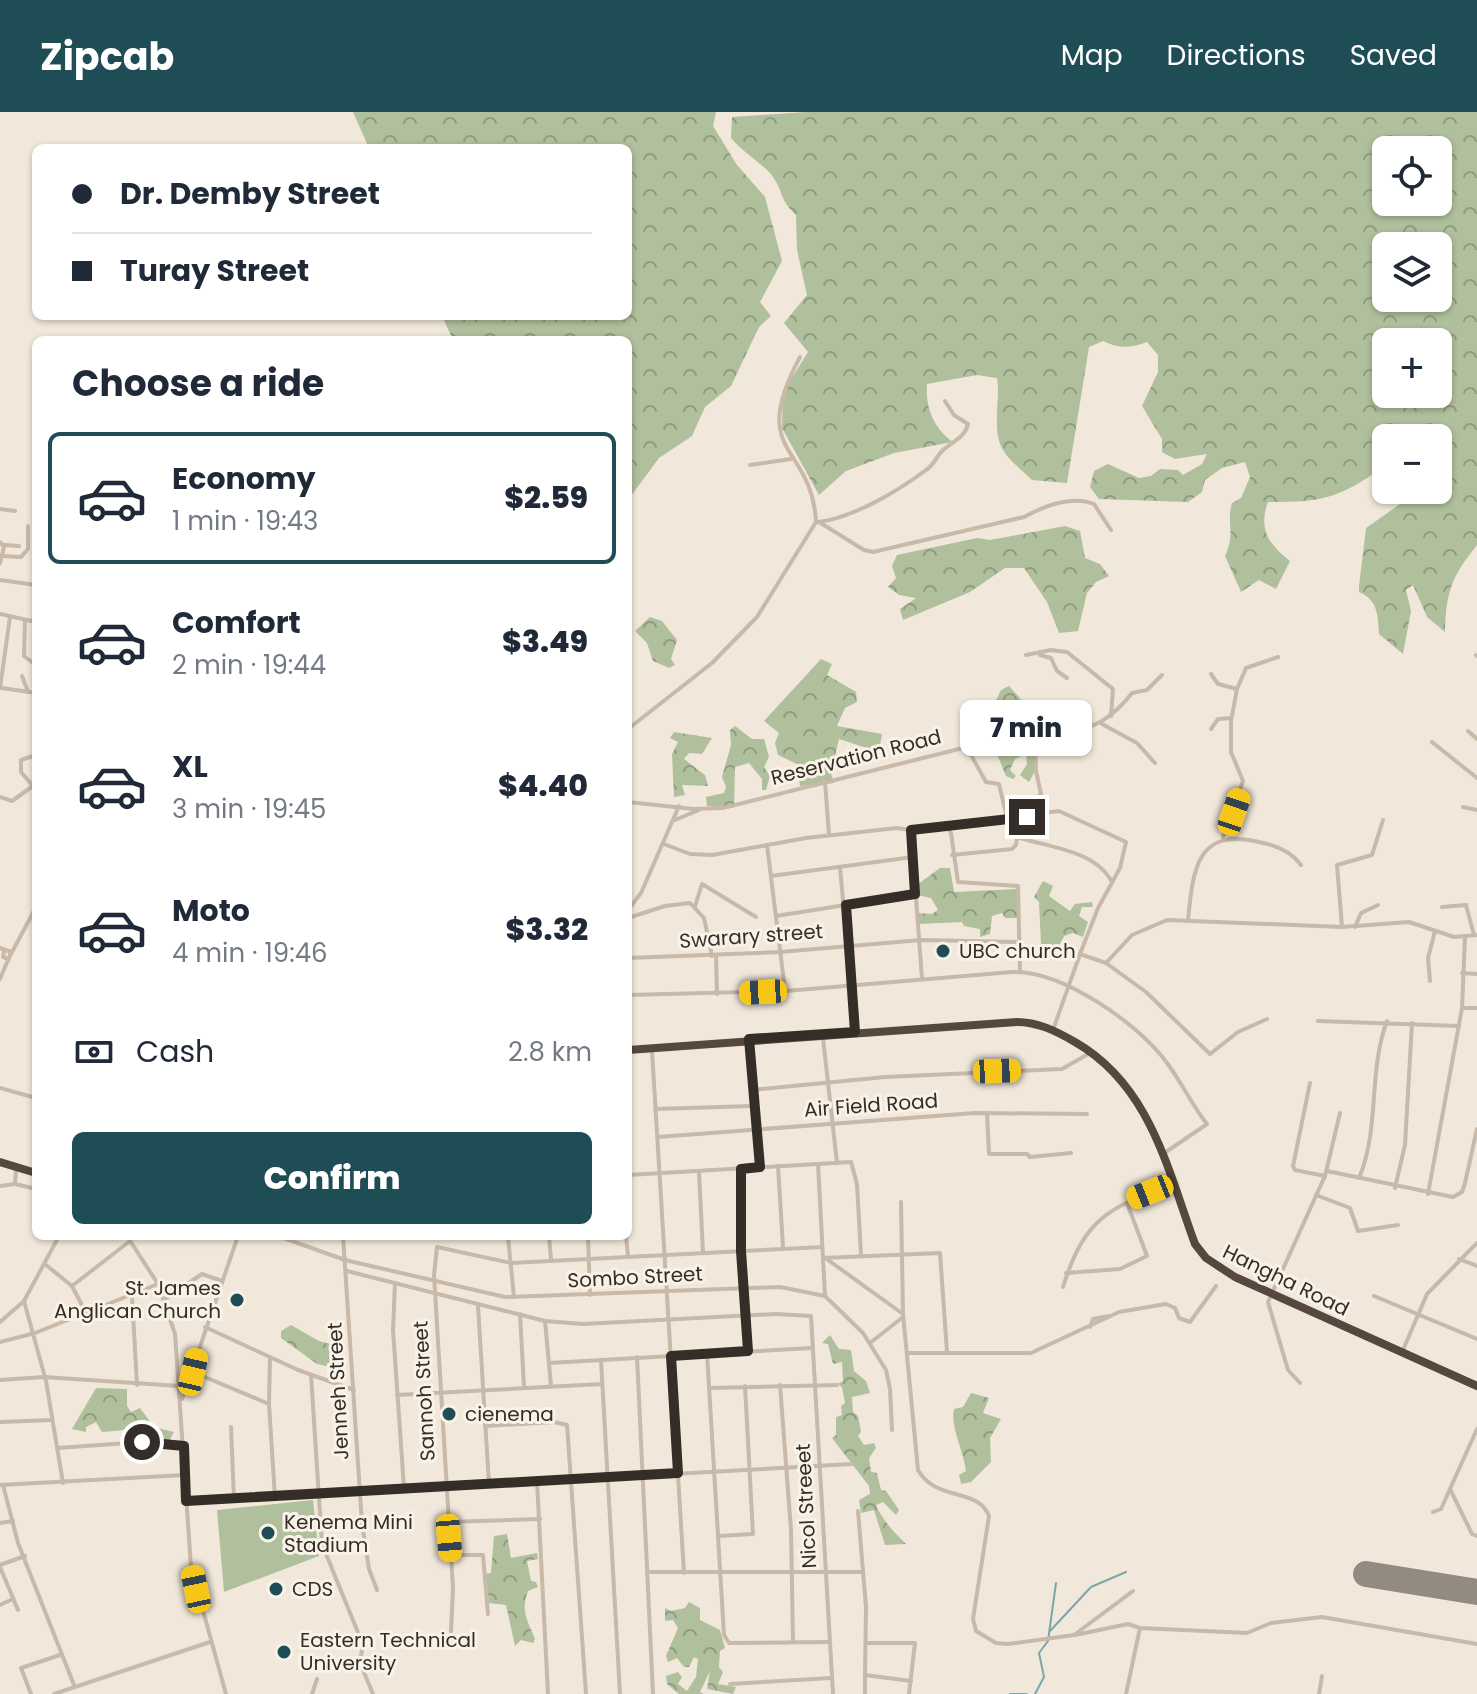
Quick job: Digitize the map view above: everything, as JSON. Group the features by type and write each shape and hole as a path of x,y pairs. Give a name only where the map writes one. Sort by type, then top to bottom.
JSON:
{"highway":[{"name":"Hangha Road","path":"632,1050 1017,1022 1053,1030 1091,1052 1132,1091 1163,1154 1200,1253 1235,1277 1477,1386"},
{"path":"0,1162 32,1172"}],"street":[{"path":"800,357 787,381 778,422 780,439 811,497 817,522 864,550 873,552 1024,517 1036,509 1076,501 1094,504 1111,530"},
{"path":"632,726 712,663 757,617 817,522 840,518 872,504 934,464 941,451 967,431 968,424 954,415 945,401"},
{"path":"750,465 791,459"},
{"path":"0,509 15,511"},
{"path":"2,556 19,558 28,549 28,526"},
{"path":"0,563 2,544 19,546"},
{"path":"0,580 32,584"},
{"path":"0,614 32,621"},
{"path":"10,617 1,661 1,688 32,692"},
{"path":"25,620 24,656 32,662"},
{"path":"1026,655 1051,650 1067,652 1105,680 1115,697 1111,716"},
{"path":"1038,654 1051,658 1057,671 1067,678"},
{"path":"1223,837 1243,781 1232,761 1231,718 1237,689 1246,668 1278,657"},
{"path":"1211,674 1218,684 1237,689"},
{"path":"1155,763 1137,743 1102,724 1120,712 1132,693 1147,690 1162,675"},
{"path":"22,676 28,692"},
{"path":"21,691 24,684"},
{"path":"1211,729 1218,719 1231,718"},
{"name":"Reservation Road","path":"700,809 759,799 1015,735 1035,737 1102,724"},
{"path":"1468,731 1477,739"},
{"path":"1031,817 1029,804 1041,794 1036,771 1035,737"},
{"path":"1432,742 1477,778"},
{"path":"952,855 1012,849 1016,845 1017,837 999,784 986,782 966,746"},
{"path":"32,756 21,760 21,772 32,785"},
{"path":"825,782 829,835"},
{"path":"0,797 12,801 32,787"},
{"path":"632,802 700,809"},
{"path":"632,905 641,893 679,806"},
{"path":"1463,807 1477,810"},
{"path":"675,820 700,809"},
{"path":"664,844 690,854 712,855 829,835 911,830 1066,813 1125,840 1122,864 1080,954 1053,1030"},
{"path":"1342,927 1337,865 1372,855 1383,820"},
{"path":"945,824 951,833 956,879 961,884 1017,885 1020,972"},
{"path":"911,830 922,979"},
{"path":"1017,837 1069,852 1106,871 1112,882"},
{"path":"1188,920 1191,894 1203,857 1212,843 1223,837 1280,848 1301,865"},
{"path":"767,845 786,991"},
{"path":"771,876 913,857"},
{"path":"840,867 846,905 855,1032"},
{"path":"694,906 702,884 756,917"},
{"path":"776,916 915,894"},
{"path":"632,917 677,904 694,906 707,925 714,956 717,994"},
{"path":"1355,927 1361,913 1378,905"},
{"path":"1106,963 1126,940 1161,921 1342,927 1409,922 1465,937 1475,935 1466,905 1442,907"},
{"path":"0,979 32,915"},
{"path":"1430,981 1428,958 1435,931"},
{"path":"1428,1194 1462,1008 1465,937"},
{"name":"Swarary street","path":"632,958 780,952 921,940 1020,942"},
{"path":"8,960 2,956 2,949 11,954"},
{"path":"1080,954 1106,963 1146,992 1210,1054 1238,1032 1267,1019"},
{"path":"632,995 786,991 1020,972 1069,988 1109,1010 1145,1037 1167,1062 1206,1122 1205,1128 1163,1154"},
{"path":"1462,973 1477,974"},
{"path":"1462,1008 1477,1008"},
{"path":"1318,1021 1387,1021 1459,1026"},
{"path":"1359,1178 1367,1157 1387,1021"},
{"path":"1395,1188 1405,1145 1412,1023"},
{"path":"823,1036 837,1163"},
{"path":"749,1039 760,1167"},
{"path":"651,1048 684,1573"},
{"path":"752,1090 939,1073 1062,1069 1091,1052"},
{"path":"1310,1083 1293,1166 1295,1170 1359,1178 1395,1188 1453,1197 1462,1192 1477,1129"},
{"path":"0,1088 32,1097"},
{"path":"655,1109 754,1105"},
{"path":"987,1113 989,1154 1030,1157 1071,1153"},
{"name":"Air Field Road","path":"658,1137 987,1113 1087,1114"},
{"path":"1300,1383 1288,1370 1271,1320 1271,1293 1326,1174 1340,1113"},
{"path":"632,1175 837,1163 854,1165 861,1255"},
{"path":"818,1164 822,1247 826,1259 825,1296 870,1343 886,1370 892,1430"},
{"path":"778,1166 783,1247"},
{"path":"15,1184 16,1168"},
{"path":"741,1169 741,1251 748,1351"},
{"path":"699,1172 703,1253"},
{"path":"1063,1287 1066,1273 1097,1220 1127,1202 1173,1183"},
{"path":"0,1186 15,1184 32,1188"},
{"path":"1316,1195 1350,1208 1358,1231 1398,1225"},
{"path":"901,1202 904,1314 918,1470 940,1491 974,1498 989,1516 973,1619 976,1631 996,1643 1008,1644 1128,1624 1140,1628 1247,1633 1271,1623 1322,1617 1477,1644"},
{"path":"1066,1273 1120,1269 1147,1256 1127,1202"},
{"path":"0,1322 24,1301 57,1240"},
{"path":"72,1286 127,1240"},
{"path":"130,1240 158,1284 175,1334 191,1567 226,1694"},
{"path":"180,1401 237,1240"},
{"name":"Sombo Street","path":"294,1240 345,1260 514,1297 791,1287 825,1296"},
{"name":"Jenneh Street","path":"343,1240 365,1550 377,1590"},
{"path":"508,1240 514,1297"},
{"path":"549,1240 551,1260"},
{"path":"588,1240 590,1295"},
{"path":"626,1240 628,1256"},
{"path":"1401,1354 1416,1314 1431,1287 1477,1243"},
{"name":"Sannoh Street","path":"451,1632 451,1555 435,1292 437,1247 511,1263"},
{"path":"511,1263 822,1247"},
{"path":"826,1259 904,1253 940,1254 947,1352"},
{"path":"826,1259 904,1314"},
{"path":"1459,1259 1477,1266"},
{"path":"46,1265 72,1286 86,1313"},
{"path":"347,1271 545,1321 583,1324 747,1317"},
{"path":"165,1299 202,1274 222,1281"},
{"path":"395,1283 392,1316 404,1489"},
{"path":"0,1342 35,1333 158,1284"},
{"path":"908,1353 1031,1353 1111,1316 1166,1304 1175,1308 1179,1318 1190,1322 1216,1286"},
{"path":"132,1296 137,1385"},
{"path":"1374,1296 1477,1339"},
{"path":"24,1301 35,1333 63,1483"},
{"path":"478,1305 489,1484"},
{"path":"520,1314 524,1387"},
{"name":"Nicol Streeet","path":"747,1317 776,1314 811,1316 833,1694"},
{"path":"870,1343 904,1314"},
{"path":"545,1321 551,1386"},
{"path":"205,1326 311,1375 354,1390"},
{"path":"549,1363 812,1348"},
{"path":"707,1353 719,1573 727,1641 829,1642"},
{"path":"270,1357 269,1404 275,1498"},
{"path":"637,1357 653,1694"},
{"path":"601,1360 620,1693"},
{"path":"178,1375 191,1374 269,1404"},
{"path":"311,1375 317,1494 324,1553 357,1630 362,1650 360,1663 373,1694"},
{"path":"0,1380 44,1377 179,1386"},
{"path":"397,1395 602,1384"},
{"path":"780,1385 793,1642"},
{"path":"709,1388 837,1385"},
{"path":"719,1536 753,1534 745,1386"},
{"path":"0,1422 52,1420"},
{"path":"485,1426 565,1423 572,1480 586,1694"},
{"path":"231,1427 234,1499"},
{"path":"1433,1512 1441,1509 1476,1432"},
{"path":"57,1448 142,1442 184,1446"},
{"path":"186,1501 852,1464"},
{"path":"74,1685 60,1655 2,1485 185,1475"},
{"path":"537,1481 548,1694"},
{"path":"1450,1489 1472,1534 1477,1536"},
{"path":"858,1511 867,1643 865,1694"},
{"path":"449,1522 540,1519"},
{"path":"0,1523 13,1521"},
{"path":"451,1555 483,1555 488,1614"},
{"path":"18,1610 0,1566 25,1556"},
{"path":"648,1572 861,1572"},
{"path":"1074,1635 1133,1591"},
{"path":"0,1605 13,1599"},
{"path":"1126,1694 1140,1628"},
{"path":"54,1694 210,1642"},
{"path":"867,1643 915,1643 909,1694"},
{"path":"31,1694 21,1668 60,1655"},
{"path":"865,1675 911,1681"},
{"path":"1319,1694 1322,1676"},
{"path":"730,1684 831,1678"},
{"path":"312,1694 317,1679"}],"green space":[{"path":"353,112 716,112 713,126 737,165 765,197 782,261 760,302 771,316 759,327 731,386 705,407 692,436 659,458 632,495 632,336 451,336 444,320 632,320 632,144 367,144"},
{"path":"807,112 1477,112 1477,545 1452,585 1445,632 1427,617 1413,585 1406,590 1411,611 1403,654 1379,634 1373,604 1359,592 1359,586 1366,528 1400,504 1452,504 1452,424 1372,424 1372,474 1351,488 1326,497 1268,502 1264,520 1267,536 1290,561 1276,589 1259,580 1241,592 1225,556 1230,540 1232,503 1241,498 1250,477 1245,462 1222,468 1205,480 1202,492 1188,502 1099,499 1090,487 1094,471 1108,464 1139,478 1151,476 1160,469 1178,470 1183,475 1202,464 1207,454 1175,459 1162,452 1162,439 1142,406 1158,372 1158,355 1147,342 1125,347 1103,341 1089,347 1067,483 1032,480 1008,457 998,436 997,378 977,375 927,384 932,417 953,442 894,453 846,471 819,495 782,428 783,392 808,352 784,323 807,295 797,250 796,215 770,173 731,138 732,117"},
{"path":"1065,526 1080,531 1085,558 1100,564 1109,576 1096,582 1087,593 1078,631 1059,633 1047,602 1024,568 1005,568 970,592 903,620 900,609 916,598 899,595 888,587 896,578 892,566 897,555 977,538 990,540"},
{"path":"650,617 662,621 677,640 671,659 675,665 669,668 653,661 647,643 635,631"},
{"path":"821,659 832,664 827,675 856,692 857,702 845,708 837,726 882,734 879,752 839,739 831,773 834,783 800,786 797,764 778,755 775,743 779,733 764,721"},
{"path":"1009,686 1026,705 1039,706 1048,716 1049,731 1035,735 1034,773 1029,782 1020,775 1027,764 1026,754 1015,759 1010,770 1016,776 1013,779 1006,776 994,747 1013,735 1014,728 986,722 1001,690"},
{"path":"735,726 752,739 764,739 769,757 764,767 770,776 766,790 762,790 762,779 749,763 735,767 734,808 707,806 706,797 724,793 726,787 722,777 731,745 730,730"},
{"path":"674,732 712,738 702,754 689,753 684,759 705,775 708,786 682,785 685,795 674,797 672,754 678,742 670,738"},
{"path":"940,868 950,868 954,892 1017,889 1017,918 1005,918 1002,913 992,916 990,934 980,937 980,929 964,926 962,922 919,924 918,913 932,914 938,910 931,898 917,895 917,885"},
{"path":"1043,881 1053,886 1049,896 1070,911 1075,904 1092,902 1093,907 1082,907 1079,916 1088,922 1083,937 1073,933 1064,936 1059,946 1041,944 1039,902 1034,897"},
{"path":"291,1325 319,1341 341,1347 344,1370 317,1364 281,1338 281,1331"},
{"path":"830,1335 839,1349 851,1350 854,1371 866,1381 870,1393 852,1397 853,1412 858,1416 861,1432 858,1436 864,1445 874,1443 876,1448 869,1458 871,1472 877,1473 881,1490 886,1491 899,1510 896,1515 883,1502 876,1505 885,1521 906,1544 885,1545 874,1510 861,1513 859,1500 870,1494 869,1486 832,1438 836,1435 836,1417 842,1415 841,1406 845,1403 842,1387 838,1384 843,1381 842,1362 833,1364 828,1344 822,1343"},
{"path":"96,1388 127,1389 127,1406 131,1412 140,1408 154,1427 174,1432 169,1441 127,1441 124,1430 102,1432 96,1422 86,1427 86,1432 72,1429"},
{"path":"971,1393 989,1398 983,1413 1001,1419 990,1438 991,1462 971,1482 961,1484 959,1475 966,1471 953,1416 954,1409 963,1407"},
{"name":"Kenema Mini Stadium","path":"313,1500 319,1556 224,1592 217,1510"},
{"path":"507,1534 511,1558 537,1553 538,1559 527,1561 531,1581 536,1582 538,1587 528,1591 525,1605 535,1639 533,1643 521,1640 515,1646 506,1605 489,1603 486,1574 491,1573 494,1536"},
{"path":"689,1602 700,1608 700,1620 720,1630 725,1648 720,1651 719,1667 723,1672 718,1684 736,1687 733,1694 707,1689 710,1671 700,1692 704,1694 679,1694 667,1684 666,1676 678,1672 682,1677 678,1684 687,1691 696,1677 698,1659 694,1657 689,1667 684,1667 677,1658 668,1662 666,1656 678,1628 673,1620 665,1621 665,1608 671,1611 685,1608"}],"waterway":[{"path":"1050,1631 1091,1587 1126,1572"},
{"path":"1035,1694 1044,1677 1039,1653 1048,1641 1056,1583"},
{"path":"1010,1694 1027,1694"}],"runway":[{"path":"1366,1574 1477,1592"}],"place":[{"name":"UBC church","path":"943,951"},
{"name":"St. James Anglican Church","path":"237,1300"},
{"name":"cienema","path":"449,1414"},
{"name":"Kenema Mini Stadium","path":"268,1533"},
{"name":"CDS","path":"276,1589"},
{"name":"Eastern Technical University","path":"284,1652"}],"route":[{"path":"142,1442 184,1446 186,1501 678,1473 671,1356 748,1351 741,1251 741,1169 760,1167 749,1039 855,1032 846,905 915,894 911,830 1027,817"}]}
